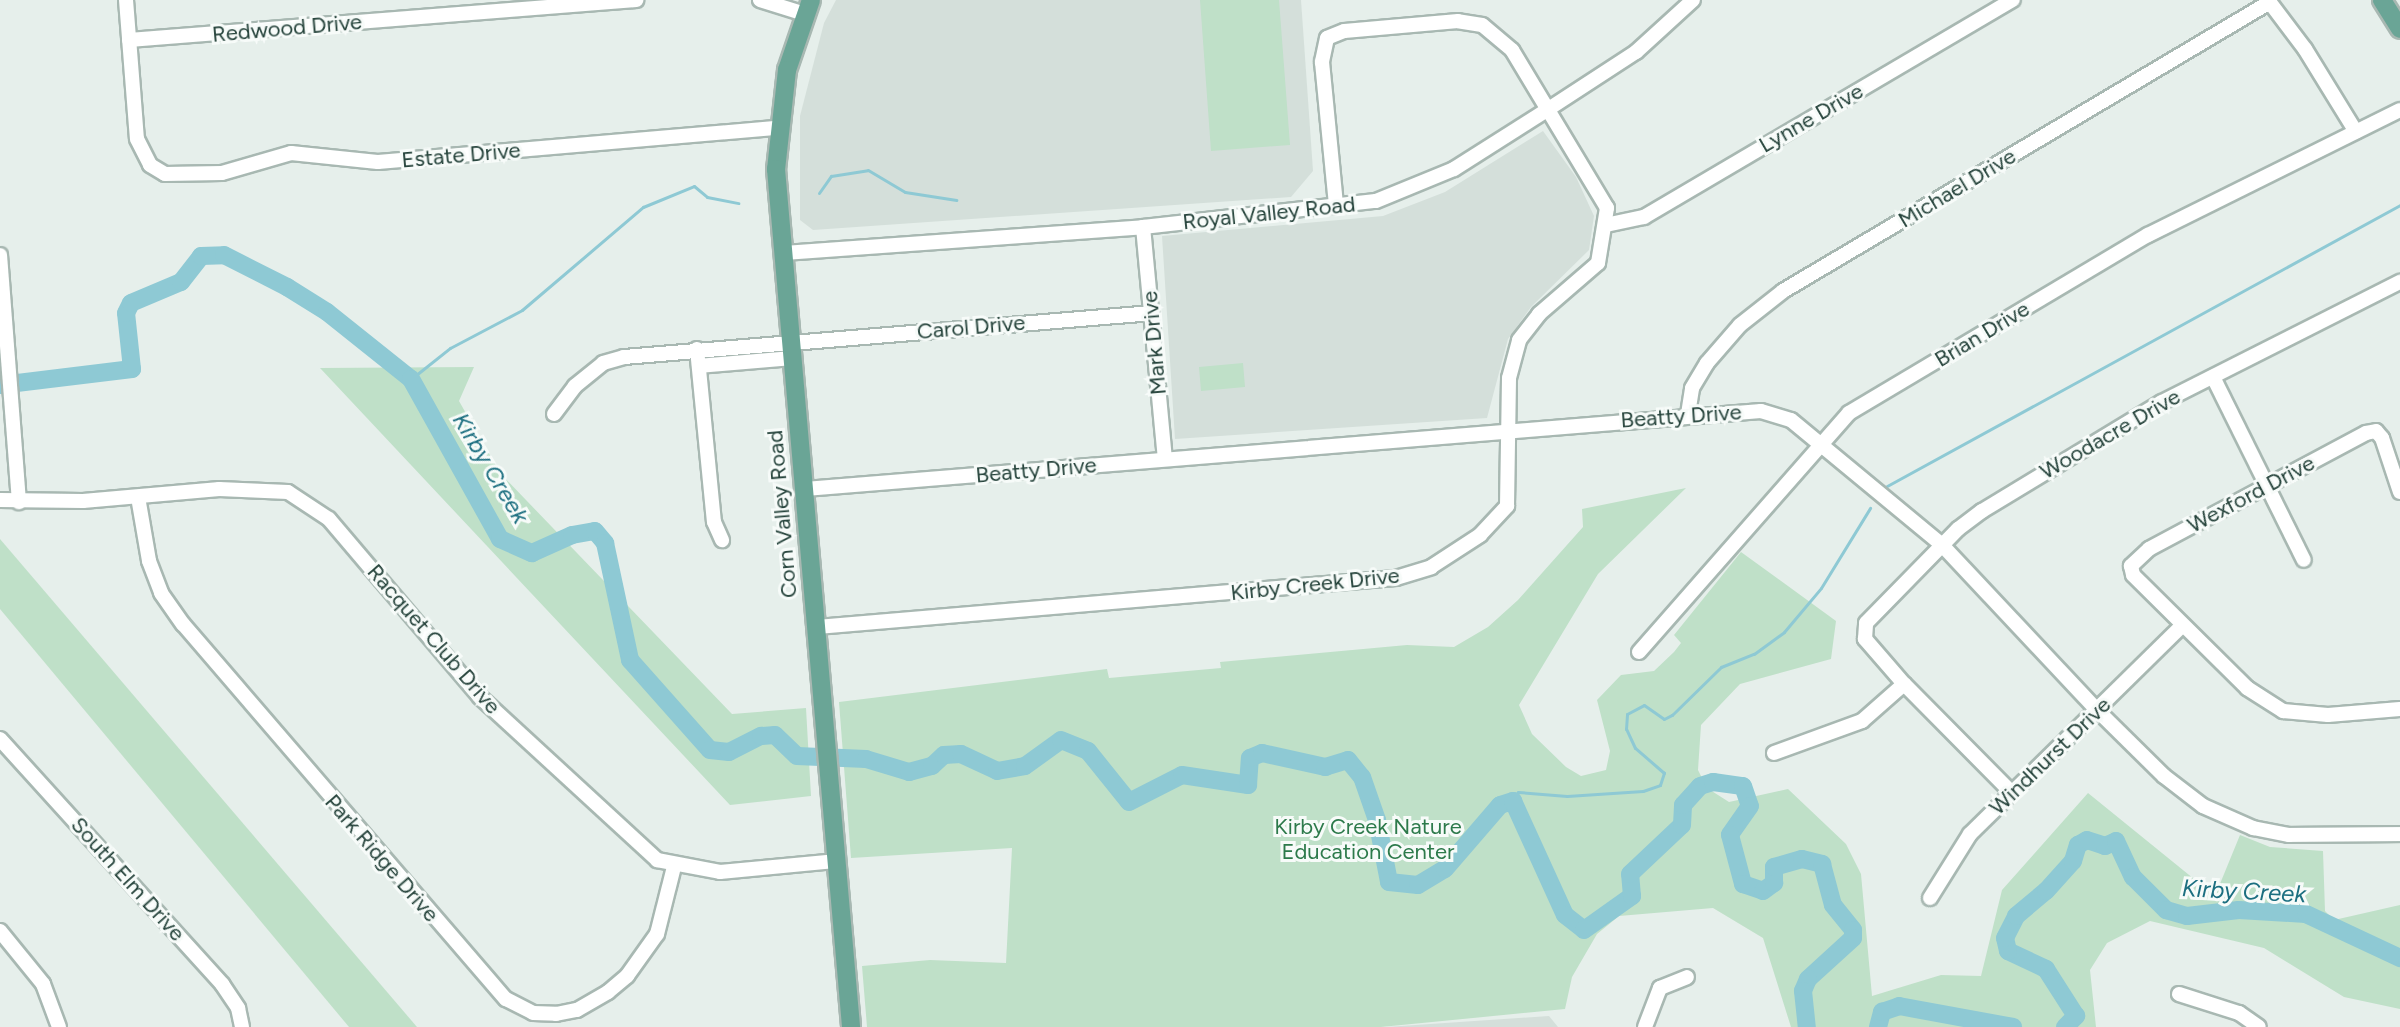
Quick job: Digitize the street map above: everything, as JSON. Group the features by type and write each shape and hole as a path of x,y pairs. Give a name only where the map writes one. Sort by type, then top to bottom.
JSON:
{"main road":[{"path":"2382,0 2400,29"},
{"name":"Corn Valley Road","path":"808,7 778,128 784,253 837,861 848,1023"}],"street":[{"path":"126,0 129,40"},
{"name":"Redwood Drive","path":"129,40 636,0"},
{"path":"760,0 808,7"},
{"name":"Lynne Drive","path":"1606,225 1644,217 2013,0"},
{"path":"2269,1 2356,132"},
{"name":"Michael Drive","path":"1688,414 1692,388 1707,363 1740,325 1783,291 2269,1"},
{"name":"Royal Valley Road","path":"784,253 1143,227 1336,206 1406,192 1550,108 1636,52 1684,3"},
{"name":"Kirby Creek Drive","path":"817,627 1406,575 1457,553 1507,506 1505,430 1509,378 1519,340 1539,314 1598,263 1607,208 1550,108 1512,50 1482,25 1433,23 1344,31 1327,38 1322,62 1336,206"},
{"name":"Estate Drive","path":"129,40 137,139 150,165 184,177 222,173 291,153 378,162 778,128"},
{"name":"Brian Drive","path":"1639,652 1820,442 1849,413 2148,235 2400,110"},
{"name":"Mark Drive","path":"1143,227 1165,459"},
{"path":"0,255 19,502"},
{"name":"Woodacre Drive","path":"1904,684 1865,639 1866,623 1942,545 2029,481 2213,377 2400,282"},
{"name":"Carol Drive","path":"792,350 1152,313"},
{"path":"554,414 575,386 603,363 697,349 792,350"},
{"path":"697,349 714,522 722,540"},
{"path":"699,366 792,350"},
{"path":"2213,377 2304,560"},
{"name":"Beatty Drive","path":"805,489 1688,414 1761,411 1791,420 1942,545 2097,710 2164,776 2203,806 2242,824 2289,835 2400,834"},
{"name":"Wexford Drive","path":"2183,625 2133,575 2131,566 2149,549 2366,433 2376,431 2382,438 2400,492"},
{"name":"Racquet Club Drive","path":"0,500 19,502 273,489 304,500 329,519 480,697 631,840 674,867 720,872 837,861"},
{"name":"Park Ridge Drive","path":"138,497 149,561 161,593 183,624 506,999 533,1013 556,1014 577,1010 608,992 627,976 657,934 674,867"},
{"path":"2183,625 2247,688 2283,711 2328,715 2400,709"},
{"name":"Windhurst Drive","path":"1930,898 1970,834 2183,625"},
{"path":"1774,753 1862,721 1904,684 2012,793"},
{"name":"South Elm Drive","path":"0,739 204,963 238,1008 242,1027"},
{"path":"0,931 43,984 59,1027"},
{"path":"1645,1027 1660,988 1687,977"},
{"path":"2179,994 2239,1013 2259,1027"}],"shaded area":[{"path":"836,0 1301,0 1313,171 1291,197 813,230 800,220 800,116 824,23"},
{"path":"1543,131 1576,177 1594,216 1589,250 1531,307 1508,339 1487,418 1175,439 1162,236 1383,216 1445,192"},
{"path":"1549,1016 1558,1027 1386,1027"}],"green space":[{"path":"1200,0 1279,0 1290,145 1211,151"},
{"path":"1243,363 1245,387 1201,391 1199,367"},
{"path":"474,367 459,401 500,473 732,714 806,708 811,796 730,805 320,368"},
{"name":"Kirby Creek Nature Education Center","path":"1686,488 1598,574 1519,705 1532,734 1566,767 1581,776 1606,770 1610,751 1597,700 1621,675 1654,671 1674,652 1681,643 1674,635 1741,552 1836,621 1831,659 1740,684 1701,725 1698,770 1707,788 1729,802 1788,789 1846,844 1861,874 1872,996 1941,975 1981,976 2002,890 2088,793 2215,896 2240,835 2270,847 2323,851 2325,911 2334,920 2400,905 2400,1009 2344,997 2264,948 2150,921 2107,943 2090,970 2096,1027 1791,1027 1763,938 1713,908 1619,916 1597,934 1572,977 1565,1009 1381,1027 867,1027 862,966 930,960 1006,963 1012,848 851,858 839,702 1107,669 1109,678 1221,668 1220,662 1407,645 1454,647 1488,627 1518,600 1583,527 1582,509"},
{"path":"0,539 417,1027 349,1027 0,609"}],"waterway":[{"path":"819,193 831,176 868,170 905,192 956,200"},
{"path":"411,379 450,348 522,310 643,207 694,186 707,197 738,203"},
{"path":"1887,486 2400,205"},
{"name":"Kirby Creek","path":"0,385 132,369 126,313 131,303 181,282 201,256 224,255 287,287 327,312 411,379 500,539 532,553 572,535 595,531 605,543 630,660 710,750 729,752 761,736 775,735 797,756 866,759 909,772 932,766 944,755 961,754 997,771 1025,766 1061,740 1088,751 1129,802 1182,775 1248,785 1250,758 1262,753 1325,767 1348,760 1362,777 1377,820 1389,882 1418,885 1445,869 1500,805 1513,801 1565,915 1584,930 1632,896 1630,874 1682,825 1683,805 1700,786 1713,782 1743,786 1750,806 1730,835 1743,884 1763,891 1774,883 1774,867 1802,859 1822,864 1833,905 1853,930 1853,938 1808,979 1803,991 1807,1027"},
{"path":"1513,801 1518,792 1567,796 1643,791 1660,785 1664,773 1635,748 1626,729 1627,714 1644,705 1664,719 1672,715 1721,667 1754,654 1784,632 1821,588 1870,508"},
{"name":"Kirby Creek","path":"2065,1027 2076,1016 2046,969 2008,951 2005,938 2016,916 2046,891 2073,861 2078,845 2087,840 2105,846 2116,841 2133,877 2166,910 2187,916 2239,910 2306,914 2400,958"},
{"name":"Kirby Creek","path":"1878,1027 1882,1012 1899,1006 2013,1027"}]}
